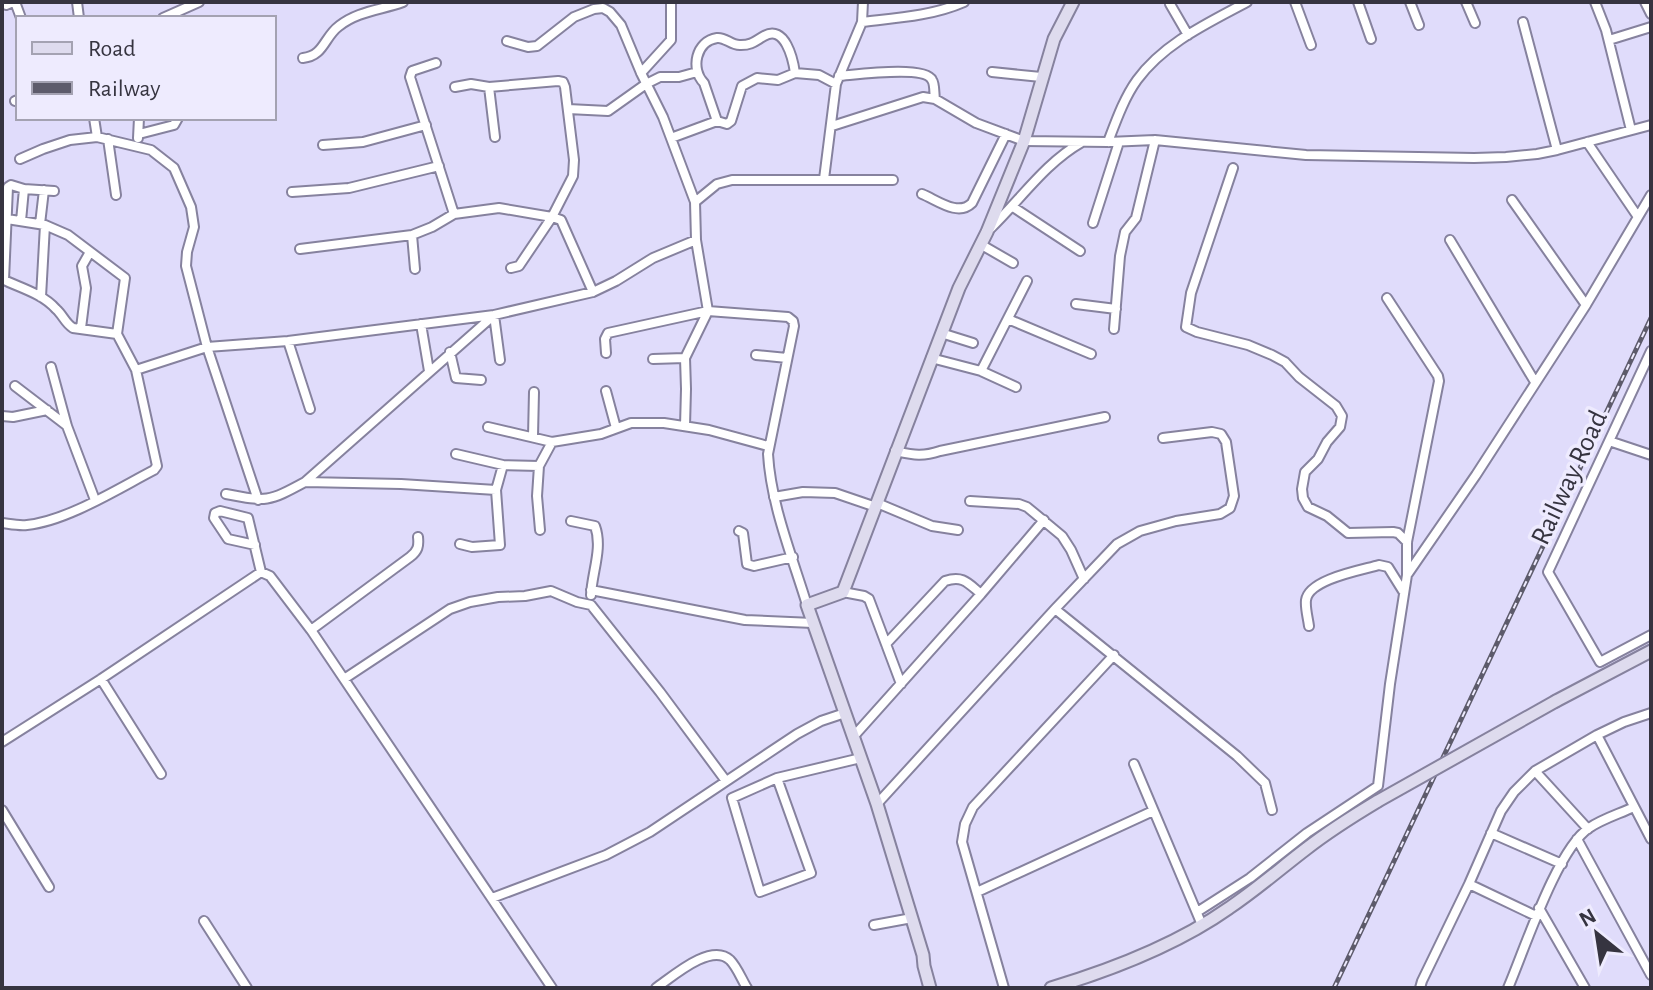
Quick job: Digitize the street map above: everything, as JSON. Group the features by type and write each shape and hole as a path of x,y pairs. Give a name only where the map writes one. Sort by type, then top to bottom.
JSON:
{"main road":[{"path":"930,988 923,955 877,804 807,605 843,592 959,288 987,232 1024,141 1054,39 1073,2"},
{"path":"1051,988 1114,966 1202,925 1227,910 1254,882 1378,801 1651,651"},
{"path":"923,955 930,965 937,988"}],"street":[{"path":"2,3 14,2"},
{"path":"168,16 199,2"},
{"path":"303,58 317,54 332,31 357,15 403,2"},
{"path":"641,73 671,40 671,2"},
{"path":"824,179 837,80 862,22 863,2"},
{"path":"862,22 912,16 964,2"},
{"path":"1108,142 1135,82 1160,54 1247,2"},
{"path":"1295,2 1311,45"},
{"path":"1358,2 1371,39"},
{"path":"1410,2 1419,25"},
{"path":"1466,2 1475,23"},
{"path":"1595,2 1609,40 1631,130"},
{"path":"1645,2 1651,14"},
{"path":"1170,4 1188,35"},
{"path":"507,41 528,47 537,46 574,17 594,9 603,8 610,12 621,25 671,138 695,202 696,240 708,311 685,358 685,426"},
{"path":"1523,22 1557,150"},
{"path":"1609,40 1651,27"},
{"path":"717,121 697,72 699,50 707,43 717,38 737,46 753,44 765,35 781,37 791,52 795,73"},
{"path":"436,63 410,74 454,214"},
{"path":"671,138 717,121 727,124 731,121 742,86 757,78 778,80 795,73 837,80 909,71 927,74 932,79 935,99"},
{"path":"568,109 608,111 660,77 679,77 697,72"},
{"path":"992,72 1041,77"},
{"path":"455,87 563,82 574,160 573,176 552,217 519,266 511,268"},
{"path":"489,87 495,137"},
{"path":"832,126 923,97 935,99 976,123 1024,141 1155,140 1321,156 1474,158 1537,154 1651,125"},
{"path":"94,120 97,137"},
{"path":"137,147 139,120"},
{"path":"139,134 174,125 178,120"},
{"path":"323,145 363,142 426,125"},
{"path":"922,194 958,210 966,209 972,203 1006,134"},
{"path":"20,159 70,140 97,137 151,150 174,168 191,207 194,227 186,266 207,347 258,500"},
{"path":"108,139 116,195"},
{"path":"1114,329 1125,232 1136,218 1155,140"},
{"path":"987,232 1049,165 1083,142"},
{"path":"1093,223 1119,142"},
{"path":"1587,142 1638,217"},
{"path":"292,192 349,188 439,166"},
{"path":"1233,168 1191,293 1186,327 1272,355 1331,400 1342,416 1341,422 1318,459 1305,472 1303,498 1308,507 1327,516 1348,533 1393,532 1407,542"},
{"path":"695,202 717,184 732,180 893,180"},
{"path":"54,191 8,187 4,280 41,297 56,308 68,326 117,334"},
{"path":"21,221 24,189"},
{"path":"41,297 44,190"},
{"path":"1407,575 1586,305 1651,195"},
{"path":"1512,200 1586,305"},
{"path":"1013,207 1080,251"},
{"path":"300,249 412,235 454,214 499,208 552,217 563,223 593,292"},
{"path":"2,523 27,525 55,518 154,470 158,462 136,370 117,334 125,278 68,235 42,225 7,219"},
{"path":"412,235 415,269"},
{"path":"136,370 207,347 288,341 494,315 593,292 653,258 696,240"},
{"path":"1450,240 1535,382"},
{"path":"980,244 1013,263"},
{"path":"81,328 86,288 82,266 90,252"},
{"path":"981,371 1027,281"},
{"path":"1197,912 1254,882 1307,833 1378,786 1407,575 1407,542 1439,381 1387,298"},
{"path":"1076,304 1116,309"},
{"path":"606,353 608,333 708,311 788,317 793,321 768,446 769,473 807,605"},
{"path":"226,494 258,500 280,496 305,482 494,315"},
{"path":"494,315 500,360"},
{"path":"1008,319 1091,354"},
{"path":"421,324 429,371"},
{"path":"941,333 973,343"},
{"path":"288,341 310,409"},
{"name":"Railway Road","path":"1651,351 1548,572 1600,662 1651,635"},
{"path":"450,352 456,378 481,380"},
{"path":"756,355 787,358"},
{"path":"653,359 685,358"},
{"path":"931,358 981,371 1016,387"},
{"path":"51,367 67,426 95,500"},
{"path":"15,386 67,426"},
{"path":"606,391 616,428"},
{"path":"533,436 534,392"},
{"path":"3,415 13,417 47,410"},
{"path":"895,451 926,456 1105,417"},
{"path":"488,427 552,442 601,434 631,423 664,423 709,430 768,446"},
{"path":"877,804 1117,544 1140,531 1220,514 1230,508 1234,496 1226,442 1221,434 1212,432 1163,438"},
{"path":"1609,441 1651,455"},
{"path":"540,530 537,496 539,466 552,442"},
{"path":"456,454 503,465 539,466"},
{"path":"460,544 472,547 500,545 496,490 503,465"},
{"path":"305,482 496,490"},
{"path":"774,497 803,492 835,493 932,526 958,530"},
{"path":"970,501 1027,507 1062,536 1084,579"},
{"path":"255,545 228,539 214,518 215,513 220,511 248,518 255,545 261,572"},
{"path":"854,736 1044,520"},
{"path":"571,521 590,524 597,529 599,541 591,605 726,781"},
{"path":"739,531 743,533 746,561 750,566 793,557"},
{"path":"311,630 416,552 418,537"},
{"path":"1309,626 1306,600 1309,593 1326,580 1385,565 1403,591"},
{"path":"261,572 270,576 311,630 552,988"},
{"path":"2,742 261,572"},
{"path":"886,644 945,581 961,578 981,594"},
{"path":"591,590 745,620 813,623"},
{"path":"344,679 450,609 470,602 551,591 591,605"},
{"path":"843,592 869,599 901,684"},
{"path":"1055,609 1237,756 1265,783 1272,810"},
{"path":"1004,988 962,842 965,824 973,807 1114,655"},
{"path":"101,679 161,774"},
{"path":"492,898 606,855 650,832 797,734 845,713"},
{"path":"1420,988 1501,811 1514,792 1535,771 1597,735 1651,713"},
{"path":"1597,735 1651,839"},
{"path":"777,778 811,873 760,892 732,798 777,778 861,758"},
{"path":"1134,764 1202,925"},
{"path":"1535,771 1588,829"},
{"path":"1508,988 1538,912 1577,839 1588,829 1634,807"},
{"path":"2,810 49,887"},
{"path":"977,892 1153,811"},
{"path":"1491,833 1562,864"},
{"path":"1577,839 1651,975"},
{"path":"1469,884 1538,912 1584,987"},
{"path":"874,925 912,918"},
{"path":"204,921 247,988"},
{"path":"656,988 704,956 716,955 729,959 747,988"}],"railway":[{"path":"1334,988 1651,318"}]}
